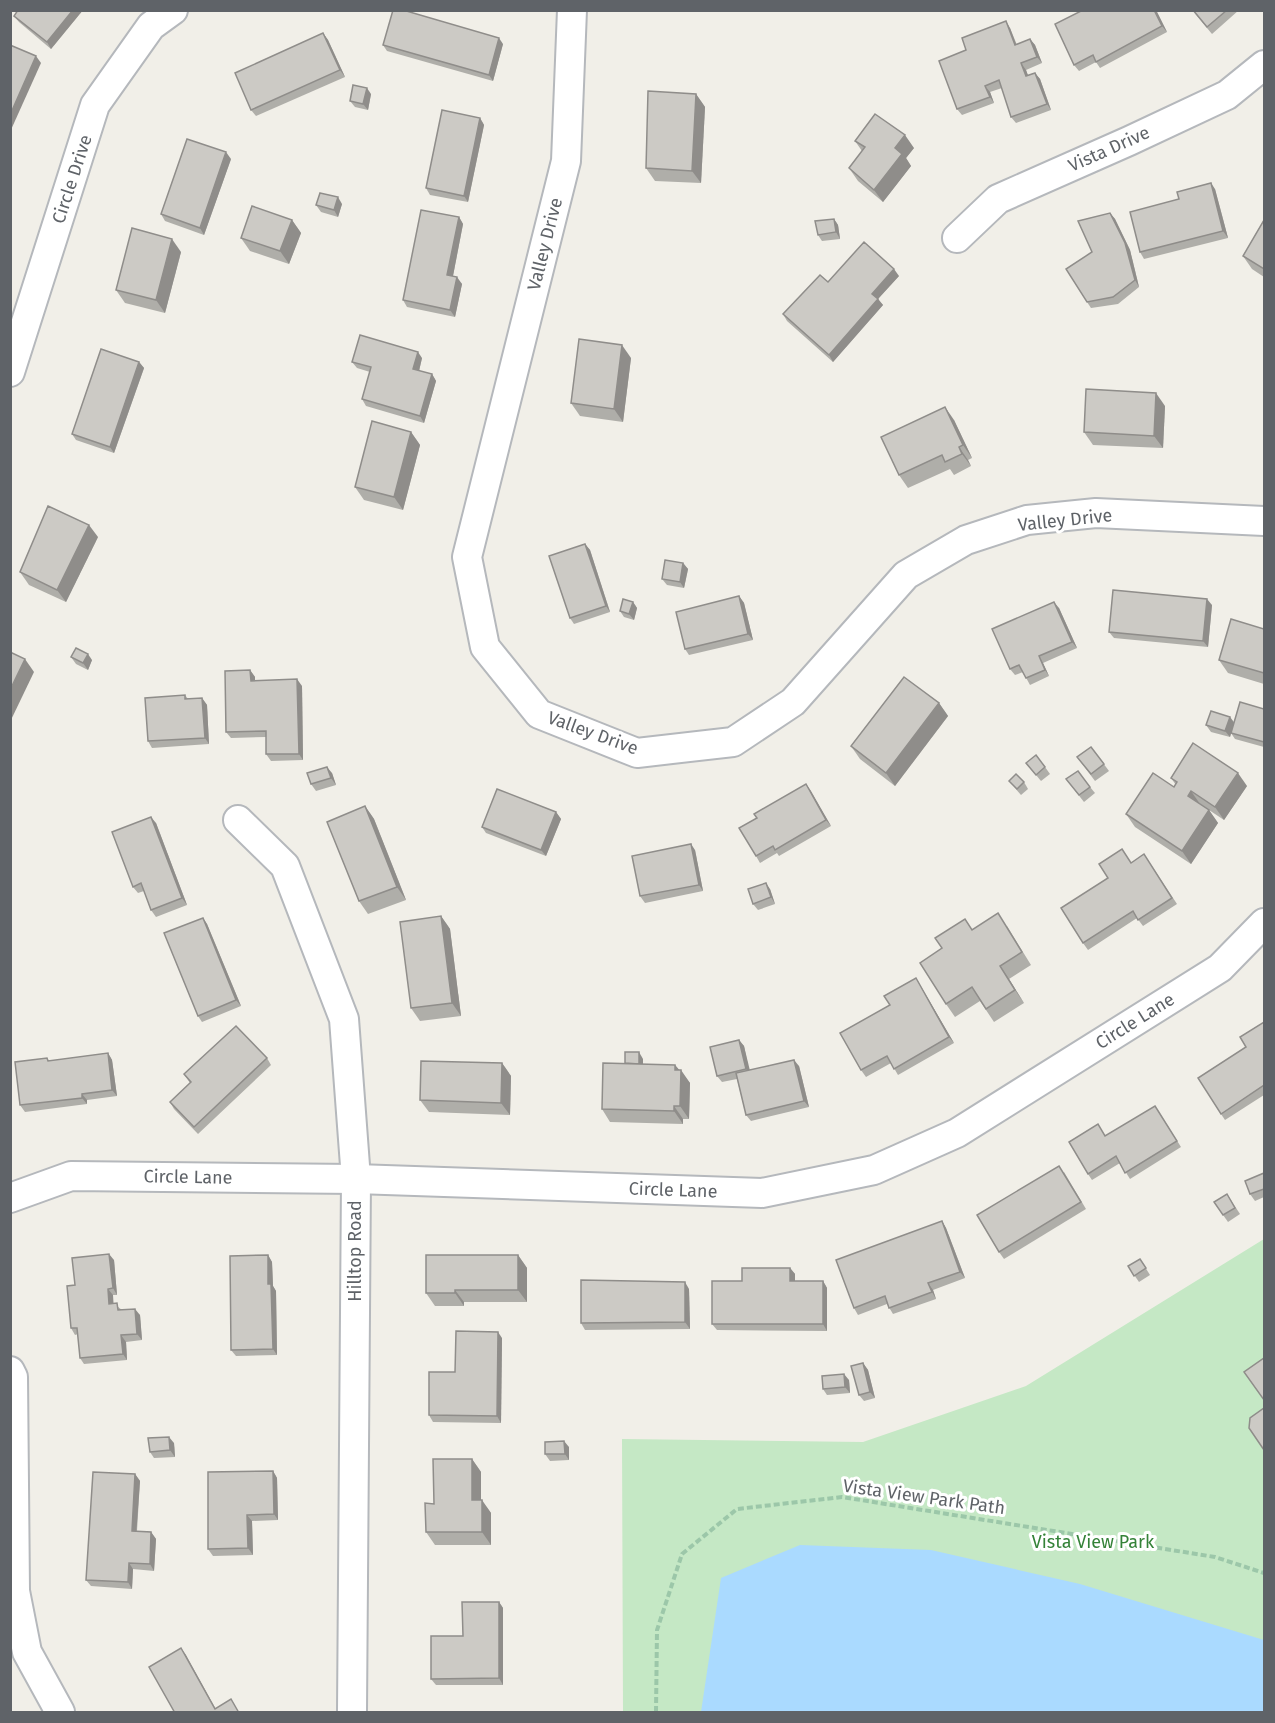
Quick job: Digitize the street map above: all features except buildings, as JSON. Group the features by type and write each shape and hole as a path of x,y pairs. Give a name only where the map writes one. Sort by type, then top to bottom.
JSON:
{"street":[{"name":"Circle Drive","path":"10,372 95,105 151,26 173,10"},
{"name":"Valley Drive","path":"572,10 566,161 467,557 485,647 540,714 638,753 733,742 793,702 906,575 966,540 1027,520 1096,513 1264,521"},
{"name":"Vista Drive","path":"957,238 998,199 1227,94 1264,65"},
{"name":"Hilltop Road","path":"238,820 285,866 344,1019 356,1179 352,1713"},
{"name":"Circle Lane","path":"10,1198 71,1176 356,1179 762,1193 874,1170 957,1133 1220,968 1264,923"},
{"path":"10,1371 13,1377 15,1591 27,1653 60,1713"}],"path":[{"name":"Vista View Park Path","path":"656,1713 657,1630 682,1554 737,1509 842,1497 1215,1557 1264,1573"}],"green space":[{"name":"Vista View Park","path":"1264,1239 1264,1712 623,1712 622,1439 863,1442 1026,1386"}],"water":[{"path":"800,1545 931,1550 1080,1584 1264,1640 1264,1712 701,1712 721,1578"}]}
